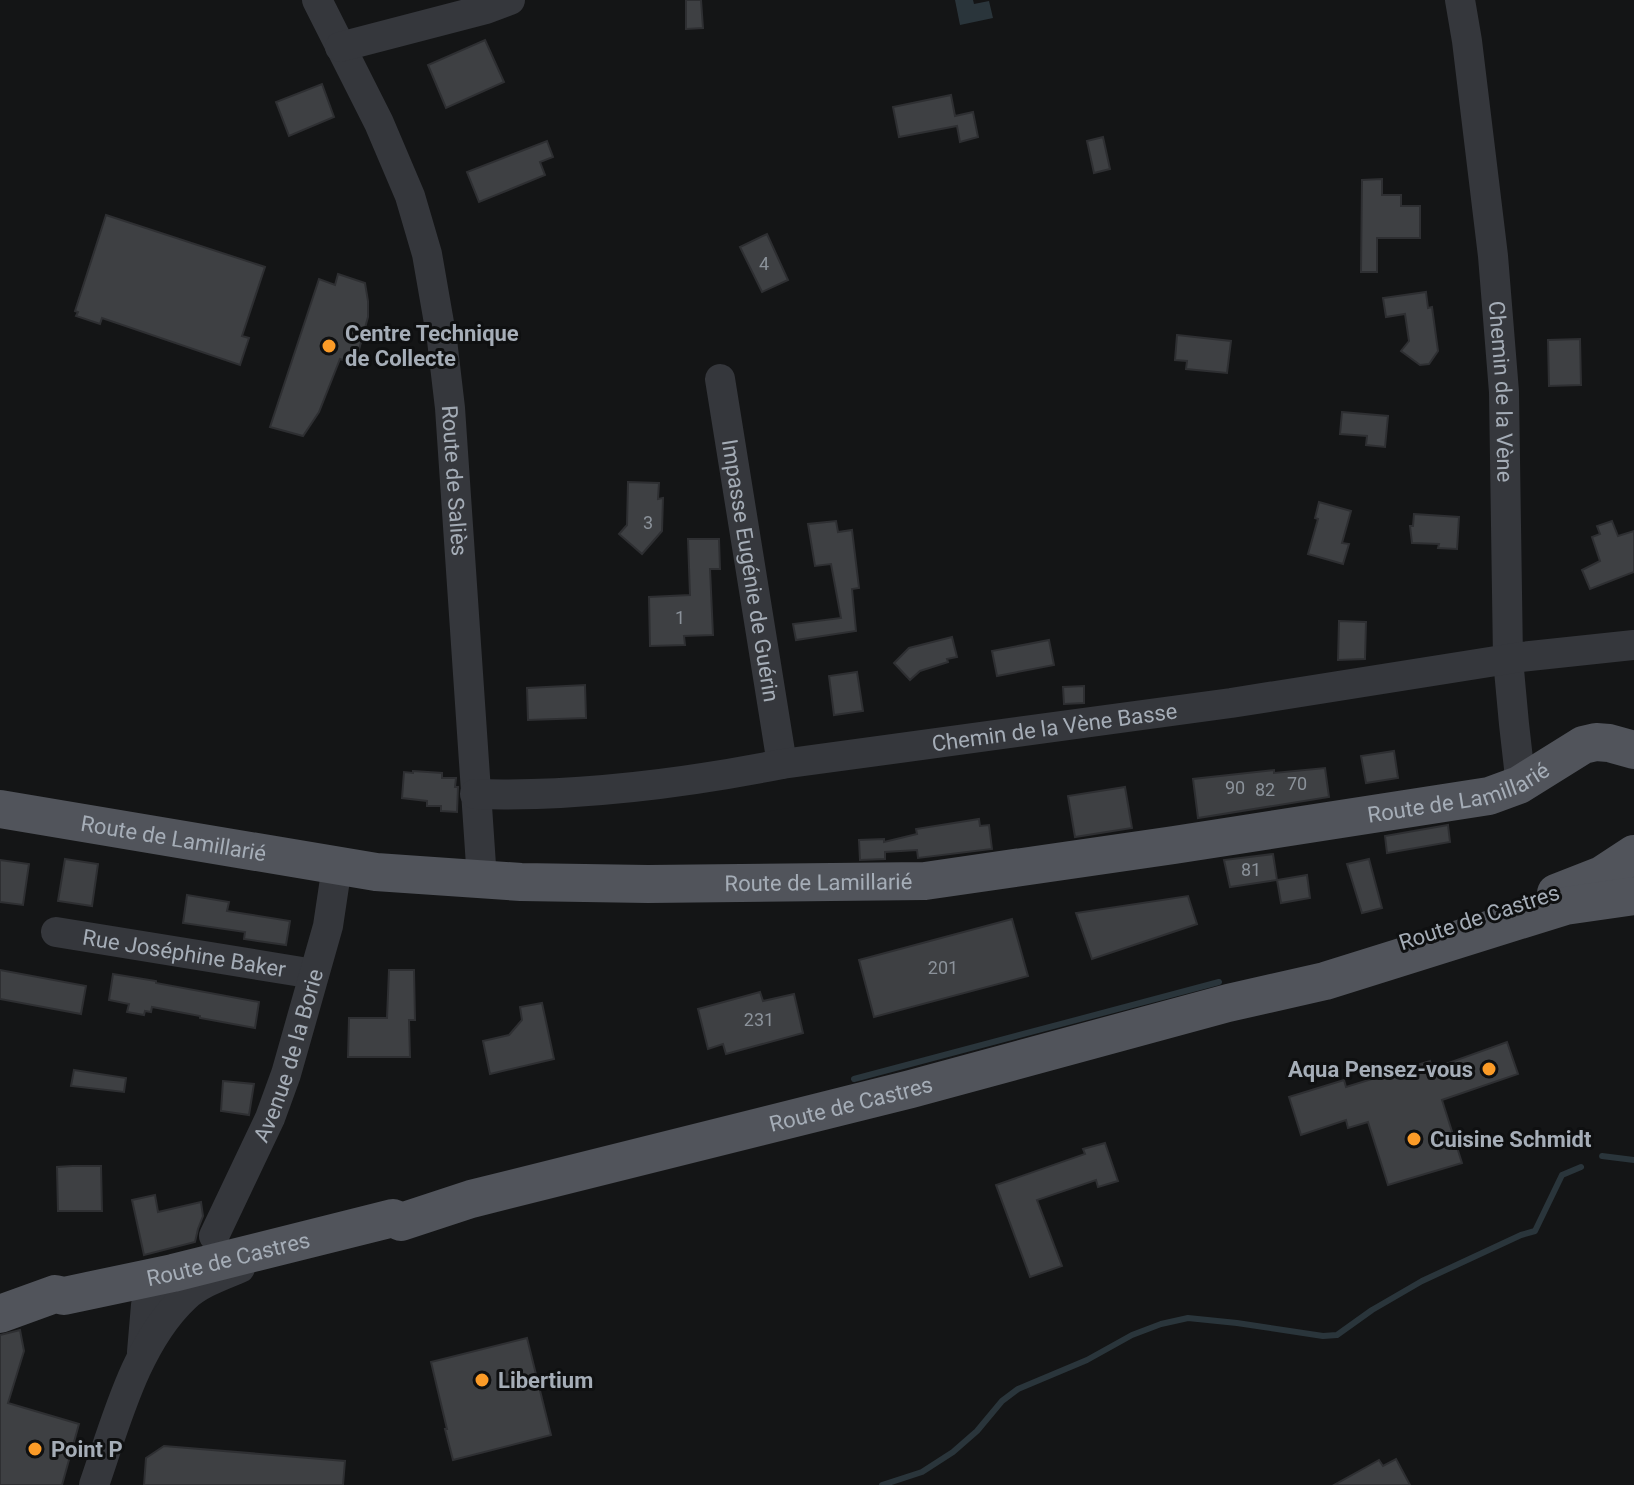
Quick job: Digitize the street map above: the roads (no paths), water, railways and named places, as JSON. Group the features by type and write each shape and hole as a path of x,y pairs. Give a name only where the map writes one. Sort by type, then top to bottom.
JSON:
{"main road":[{"name":"Route de Lamillarié","path":"0,809 389,873 482,880 648,884 925,881 1489,796 1519,785 1583,745 1609,743 1630,753"},
{"name":"Route de Castres","path":"1228,1003 1407,939 1562,891 1602,875 1634,854"},
{"name":"Route de Castres","path":"0,1314 55,1294 64,1296 173,1273 393,1218 401,1222 471,1199 911,1089 1228,1003 1353,974 1565,906 1634,896"}],"street":[{"name":"Route de Saliès","path":"317,0 394,157 410,196 427,254 450,408 482,880"},
{"path":"340,47 510,0"},
{"name":"Chemin de la Vène","path":"1460,0 1493,256 1504,392 1508,659 1519,785"},
{"name":"Impasse Eugénie de Guérin","path":"720,379 782,764"},
{"name":"Chemin de la Vène Basse","path":"475,794 607,790 1231,703 1508,659 1634,645"},
{"name":"Avenue de la Borie","path":"214,1236 270,1118 286,1074 332,904 337,866"},
{"name":"Rue Joséphine Baker","path":"56,932 314,974"},
{"path":"94,1485 142,1354 165,1319 186,1295 210,1280 317,1236"},
{"path":"142,1354 150,1291 173,1273"}],"waterway":[{"path":"854,1079 1219,982"},
{"path":"1602,1156 1634,1160"},
{"path":"882,1485 922,1472 953,1452 977,1431 1002,1401 1018,1389 1161,1324 1188,1318 1323,1336 1337,1335 1422,1281 1535,1231 1562,1175 1581,1167"}],"place":[{"name":"Centre Technique de Collecte","path":"329,346"},
{"name":"Aqua Pensez-vous","path":"1489,1069"},
{"name":"Cuisine Schmidt","path":"1414,1139"},
{"name":"Libertium","path":"482,1380"},
{"name":"Point P","path":"35,1449"}]}
